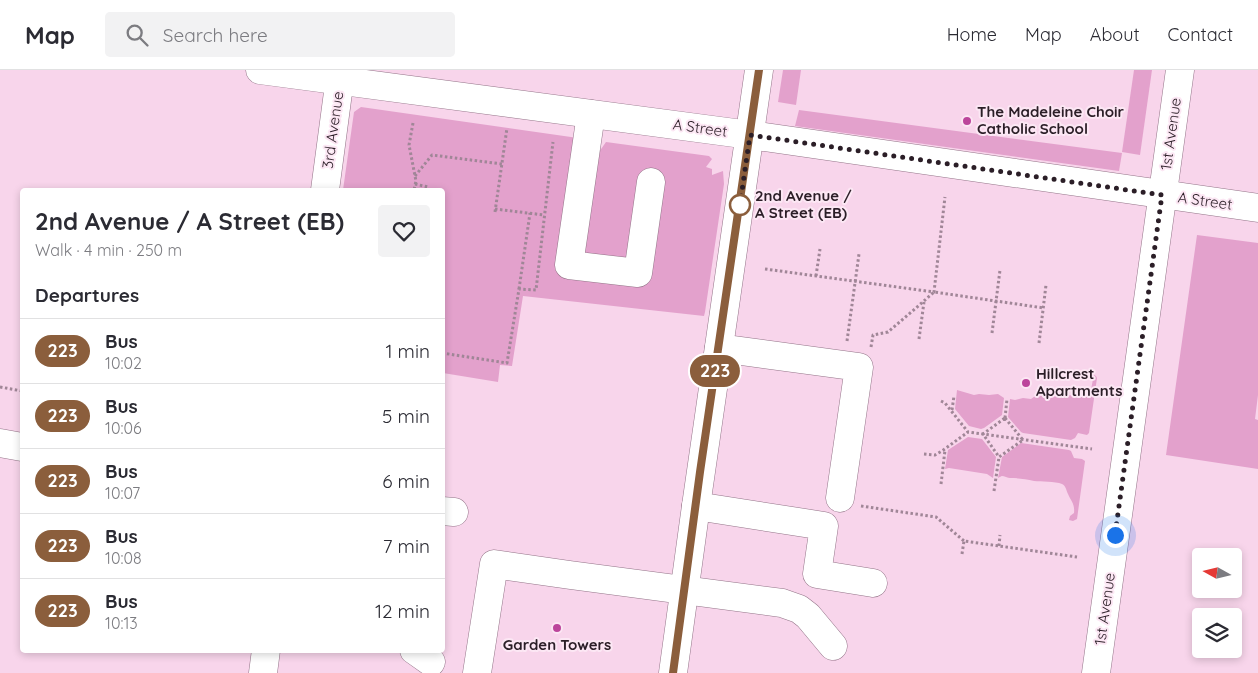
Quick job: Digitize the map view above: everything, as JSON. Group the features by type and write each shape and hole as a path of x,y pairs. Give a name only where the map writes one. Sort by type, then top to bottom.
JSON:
{"street":[{"name":"A Street","path":"260,70 340,75 591,114 1258,208"},
{"path":"673,673 759,70"},
{"name":"1st Avenue","path":"1096,673 1180,70"},
{"name":"3rd Avenue","path":"325,188 340,75"},
{"path":"591,114 569,265 638,273 651,182"},
{"path":"719,348 859,367 849,502"},
{"path":"0,443 20,447"},
{"path":"696,506 824,526 817,574 874,583"},
{"path":"477,673 494,564 570,576 782,603 799,609 808,616 833,646"},
{"path":"263,673 266,653"}],"path":[{"path":"413,123 409,145 415,176 414,188"},
{"path":"507,128 495,210 544,215"},
{"path":"519,289 536,290 553,142"},
{"path":"415,176 432,155 502,164"},
{"path":"415,184 428,187"},
{"path":"870,354 873,335 888,332 934,292 945,197"},
{"path":"445,353 508,363 530,213"},
{"path":"816,276 820,249"},
{"path":"846,347 859,254"},
{"path":"764,269 1044,308"},
{"path":"992,333 1000,270"},
{"path":"1039,343 1046,285"},
{"path":"919,339 924,302"},
{"path":"0,387 20,391"},
{"path":"951,411 954,396"},
{"path":"1007,399 1005,418 1023,440"},
{"path":"941,401 945,403 968,432 1092,449"},
{"path":"983,434 1005,418"},
{"path":"924,454 935,455 945,450 968,432"},
{"path":"983,434 999,457 994,491"},
{"path":"999,457 1023,440"},
{"path":"940,484 945,450"},
{"path":"849,502 936,517 964,541 1077,557"},
{"path":"999,546 1000,535"},
{"path":"962,554 964,541"}],"shaded area":[{"path":"783,70 801,70 796,105 778,102"},
{"path":"1134,70 1152,70 1140,155 1122,152"},
{"path":"361,107 578,138 577,149 599,152 606,142 709,156 712,159 706,167 712,169 712,175 723,171 724,184 704,316 523,296 512,366 500,365 498,382 445,373 445,188 343,188 354,112"},
{"path":"799,110 1122,153 1119,171 795,126"},
{"path":"1197,235 1258,243 1258,395 1255,419 1258,420 1258,469 1166,455"},
{"path":"1092,374 1097,378 1089,433 1087,435 1078,433 1071,440 1023,433 1008,417 1010,399 1031,399 1038,394 1080,395 1091,390"},
{"path":"957,390 974,395 998,394 1004,398 1002,415 981,429 969,426 955,409"},
{"path":"968,437 982,439 996,457 993,478 987,474 945,469 948,450"},
{"path":"1021,443 1069,450 1074,458 1085,461 1077,519 1069,520 1070,516 1074,513 1074,507 1062,484 1002,476 998,478 1002,457"}],"bus line":[{"name":"223","path":"673,673 700,472 759,70"}],"place":[{"name":"The Madeleine Choir Catholic School","path":"967,121"},
{"name":"2nd Avenue / A Street (EB)","path":"740,205"},
{"name":"Hillcrest Apartments","path":"1026,383"},
{"name":"Garden Towers","path":"557,628"}],"route":[{"path":"740,205 750,135 1162,195 1115,535"}]}
